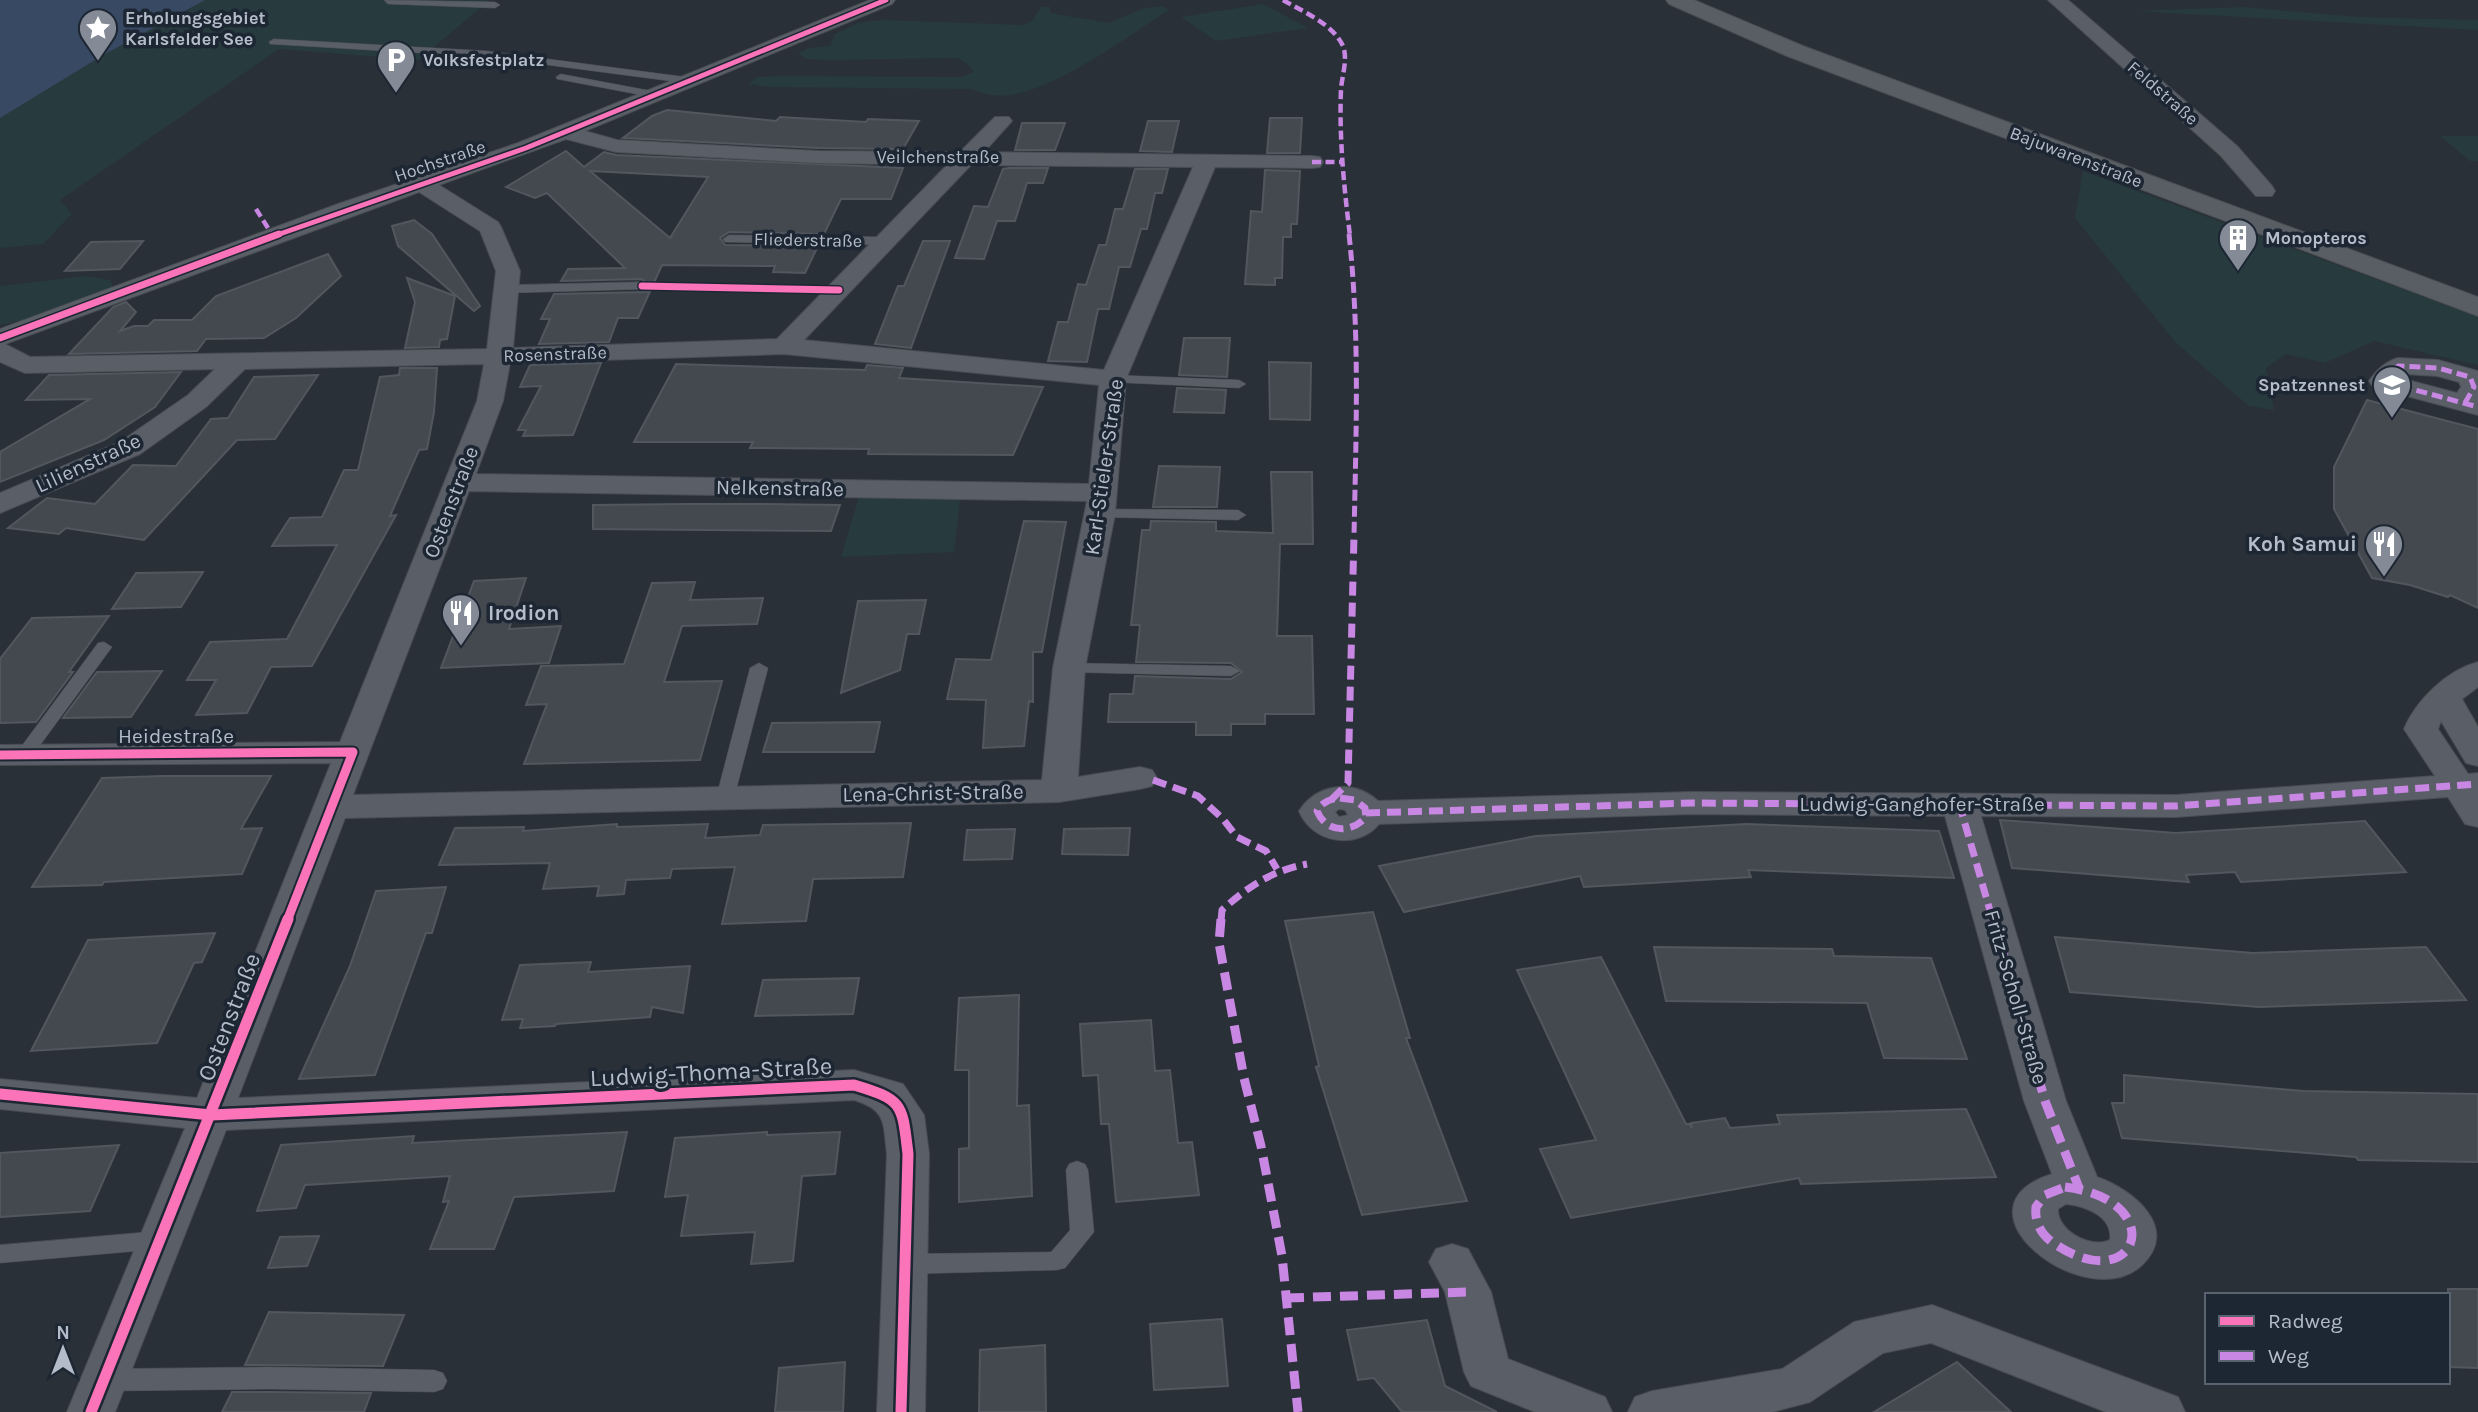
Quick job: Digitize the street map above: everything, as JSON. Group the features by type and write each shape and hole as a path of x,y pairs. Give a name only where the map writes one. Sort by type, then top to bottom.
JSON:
{"main road":[{"name":"Bajuwarenstraße","path":"1676,0 1795,51 2478,307"}],"street":[{"name":"Hochstraße","path":"0,338 300,226 565,132 886,0"},
{"name":"Feldstraße","path":"2057,0 2229,151 2264,191"},
{"name":"Fliederstraße","path":"784,346 1002,121"},
{"name":"Veilchenstraße","path":"565,132 616,146 818,157 1312,162"},
{"name":"Karl-Stieler-Straße","path":"1059,791 1069,668 1101,504 1113,379 1207,160"},
{"name":"Ostenstraße","path":"97,1396 211,1115 490,401 499,356 508,271 490,227 422,184"},
{"name":"Rosenstraße","path":"0,351 26,365 499,356 784,346 1113,379"},
{"name":"Lilienstraße","path":"0,504 130,448 197,401 237,362"},
{"name":"Nelkenstraße","path":"459,482 1101,504"},
{"path":"2478,673 2444,697 2426,715 2421,729 2467,785 2478,816"},
{"path":"2444,697 2478,756"},
{"name":"Heidestraße","path":"12,755 353,752"},
{"name":"Lena-Christ-Straße","path":"332,807 1059,791 1140,778"},
{"name":"Ludwig-Ganghofer-Straße","path":"1366,813 1692,803 2176,806 2467,785"},
{"name":"Fritz-Scholl-Straße","path":"1959,803 2045,1101 2079,1188"},
{"name":"Ludwig-Thoma-Straße","path":"0,1094 211,1115 854,1085 888,1095 903,1115 908,1154 901,1412"},
{"path":"1452,1262 1468,1292 1488,1371 1588,1412"},
{"path":"1652,1412 1793,1388 1871,1336 1932,1324 2084,1380 2161,1412"}],"lane":[{"path":"388,1 495,5"},
{"path":"274,42 486,54 693,81"},
{"path":"561,77 657,95"},
{"name":"Fliederstraße","path":"729,239 887,241"},
{"path":"506,289 642,286"},
{"path":"1113,379 1239,384"},
{"path":"1101,504 1238,515"},
{"path":"12,755 104,647"},
{"path":"725,798 758,668"},
{"path":"1069,668 1231,671"},
{"path":"905,1264 1057,1261 1082,1232 1077,1170"},
{"path":"0,1254 161,1240"},
{"path":"97,1396 268,1378 434,1381"}],"green space":[{"path":"0,0 490,0 418,60 279,49 60,200 72,214 43,244 0,248"},
{"path":"1263,4 1308,28 1216,41 1181,17"},
{"path":"1162,6 1169,10 1083,65 1034,89 1011,95 991,95 971,89 770,87 749,84 757,77 960,77 974,72 957,58 832,60 806,59 798,53 808,48 830,46 835,34 858,23 882,20 1023,25 1032,21 1041,7 1050,7 1050,13 1109,23 1144,8"},
{"path":"2243,7 2359,17 2478,20 2478,30 2133,11"},
{"path":"2440,136 2478,136 2478,161 2470,161"},
{"path":"2083,171 2478,317 2478,365 2374,341 2325,363 2286,354 2266,368 2274,410 2249,406 2176,343 2075,218"},
{"path":"86,276 110,280 114,288 37,317 0,325 0,286"},
{"path":"859,497 960,500 954,552 841,557"}],"water":[{"path":"0,0 205,0 105,54 0,118"}],"building":[{"path":"667,110 776,121 780,117 866,122 868,119 919,121 903,149 818,148 623,138 652,116"},
{"path":"1270,118 1302,118 1300,153 1267,153"},
{"path":"1148,121 1179,121 1172,152 1140,151"},
{"path":"1022,123 1065,123 1055,150 1015,150"},
{"path":"566,151 584,167 604,152 616,155 903,168 891,199 841,199 824,234 729,232 720,238 725,245 818,246 805,273 773,272 775,266 662,265 638,318 618,318 609,342 539,344 550,319 541,319 554,294 647,292 650,287 642,279 561,281 568,269 625,268 547,193 535,198 506,187","holes":["590,171 708,177 670,238"]},
{"path":"1048,168 1043,183 1027,183 1015,221 997,221 984,259 955,258 974,206 988,207 1003,169"},
{"path":"1135,169 1168,169 1162,193 1155,193 1147,229 1141,229 1130,267 1119,267 1109,309 1098,309 1087,362 1048,361 1058,322 1068,322 1078,284 1086,285 1099,245 1106,245 1115,209 1123,209"},
{"path":"1265,170 1300,171 1297,224 1291,224 1291,237 1283,237 1282,278 1275,278 1275,285 1245,284 1251,211 1262,212"},
{"path":"414,220 432,234 480,306 474,311 398,246 392,226"},
{"path":"143,241 120,269 65,271 91,242"},
{"path":"923,241 950,241 911,348 875,344 898,286 904,286"},
{"path":"328,254 341,276 296,318 264,338 206,339 197,351 69,354 113,307 126,302 136,312 120,331 134,326 148,326 154,320 192,320 216,296"},
{"path":"407,278 455,296 447,339 440,340 439,347 405,348 415,302"},
{"path":"1184,338 1230,338 1227,377 1179,375"},
{"path":"1269,362 1311,363 1310,420 1270,419"},
{"path":"601,363 573,435 523,436 526,430 518,430 541,386 520,387 530,365"},
{"path":"676,364 865,370 867,365 903,368 899,378 1043,387 1013,455 868,454 869,449 750,448 753,442 634,442"},
{"path":"400,368 437,368 434,412 427,449 419,450 390,516 396,515 312,666 271,667 247,713 196,715 216,680 187,680 210,642 287,639 337,545 272,546 290,518 322,517 344,470 358,470 380,377 399,375"},
{"path":"181,372 155,407 104,440 0,482 0,452 90,399 26,400 49,375"},
{"path":"318,375 275,439 237,440 144,540 66,528 59,534 8,528 47,498 95,504 133,465 176,466 211,419 228,418 254,377"},
{"path":"1177,388 1226,390 1224,413 1174,412"},
{"path":"2367,400 2478,429 2478,608 2450,595 2448,597 2410,585 2372,578 2334,509 2334,467"},
{"path":"1159,466 1220,467 1217,507 1153,507"},
{"path":"1271,472 1312,472 1313,544 1280,544 1277,636 1312,636 1314,714 1265,714 1265,724 1231,724 1231,735 1196,735 1196,722 1108,722 1110,694 1133,694 1135,676 1231,679 1242,672 1231,663 1136,662 1140,625 1131,625 1142,530 1150,530 1151,521 1216,522 1216,531 1273,533"},
{"path":"593,505 840,505 831,531 593,529"},
{"path":"1024,521 1066,522 1042,652 1033,652 1033,702 1029,701 1024,746 983,748 986,700 947,699 956,659 991,660"},
{"path":"203,572 181,607 112,609 136,573"},
{"path":"526,578 509,629 561,626 549,663 441,668 474,581"},
{"path":"695,582 690,600 763,598 757,624 682,626 664,682 722,681 700,760 524,764 547,704 526,705 541,666 624,664 652,583"},
{"path":"926,600 919,634 907,634 900,670 841,693 858,601"},
{"path":"109,616 69,672 73,672 36,722 0,723 0,659 32,618"},
{"path":"162,671 131,717 63,718 97,672"},
{"path":"880,722 874,752 763,752 772,723"},
{"path":"271,776 241,829 262,828 242,874 104,882 102,885 32,887 102,778"},
{"path":"2000,820 2176,833 2365,821 2406,872 2241,882 2235,872 2186,875 2189,882 2012,868"},
{"path":"911,823 903,877 813,879 806,921 722,924 735,867 672,869 670,878 626,880 624,894 597,896 599,886 543,889 550,863 439,865 455,828 524,827 523,831 617,824 617,827 708,824 705,838 760,835 763,825"},
{"path":"1746,824 1939,831 1954,878 1748,870 1751,877 1584,887 1580,876 1404,912 1379,866 1536,836"},
{"path":"1130,828 1128,855 1062,854 1064,829"},
{"path":"1015,829 1012,859 964,860 967,830"},
{"path":"446,887 432,933 426,933 375,1075 299,1079 350,966 376,891"},
{"path":"1373,912 1410,1038 1406,1038 1467,1201 1362,1215 1316,1067 1319,1066 1285,921"},
{"path":"215,933 202,962 194,963 157,1043 31,1051 88,940"},
{"path":"2055,937 2253,953 2426,947 2466,1000 2259,1007 2070,992"},
{"path":"1654,947 1832,949 1834,956 1931,958 1967,1059 1884,1058 1867,1003 1666,1001"},
{"path":"1601,957 1686,1124 1690,1124 1692,1128 1691,1123 1725,1118 1730,1128 1780,1124 1777,1115 1966,1109 1996,1177 1801,1184 1799,1178 1571,1218 1540,1149 1596,1140 1517,970"},
{"path":"591,962 588,972 690,966 683,1013 652,1007 650,1017 520,1028 523,1019 502,1020 520,965"},
{"path":"859,978 853,1014 755,1016 763,980"},
{"path":"1019,995 1017,1106 1029,1105 1032,1196 959,1202 959,1149 969,1148 969,1070 955,1070 959,998"},
{"path":"1151,1020 1155,1071 1170,1070 1178,1143 1192,1142 1199,1195 1116,1202 1109,1124 1101,1124 1098,1075 1083,1076 1080,1024"},
{"path":"2124,1075 2303,1091 2478,1094 2478,1162 2358,1160 2356,1157 2122,1138 2112,1103 2124,1103"},
{"path":"627,1132 614,1191 514,1197 494,1249 430,1249 449,1201 443,1202 450,1176 305,1185 296,1208 257,1211 281,1145 414,1136 412,1143"},
{"path":"767,1132 767,1135 840,1132 835,1174 802,1176 793,1261 751,1264 755,1232 681,1236 688,1195 665,1197 675,1138"},
{"path":"119,1145 90,1211 0,1217 0,1153"},
{"path":"319,1236 307,1266 268,1268 280,1237"},
{"path":"2448,1289 2478,1289 2478,1368 2450,1367"},
{"path":"269,1312 404,1315 383,1366 245,1365"},
{"path":"1222,1319 1228,1386 1154,1390 1150,1324"},
{"path":"1427,1320 1445,1386 1497,1412 1402,1412 1374,1378 1358,1380 1347,1330"},
{"path":"1045,1345 1046,1412 979,1412 980,1350"},
{"path":"845,1362 843,1412 775,1412 779,1368"},
{"path":"1957,1362 2011,1412 1874,1412"},
{"path":"232,1392 371,1393 364,1412 222,1412"}],"marked path":[{"path":"1283,0 1319,21 1342,44 1345,55 1341,88 1341,158 1356,295 1358,362 1348,783 1332,799"},
{"path":"1312,162 1342,162"},
{"path":"256,209 273,236"},
{"path":"2465,403 2474,387 2470,377 2438,368 2398,366 2382,381 2478,407"},
{"path":"1153,780 1198,796 1223,819 1237,837 1266,851 1277,869"},
{"path":"1366,813 1692,803 2176,806 2478,784"},
{"path":"1340,798 1355,800 1365,808 1366,817 1356,826 1338,829 1321,821 1317,811 1321,805 1340,798"},
{"path":"1959,803 2045,1101 2079,1188"},
{"path":"1298,1412 1282,1256 1261,1146 1244,1078 1219,943 1222,910 1269,874 1307,864"},
{"path":"2065,1187 2088,1191 2123,1211 2134,1231 2132,1243 2126,1252 2109,1260 2087,1259 2076,1256 2046,1237 2037,1224 2036,1207 2045,1195 2065,1187"},
{"path":"1286,1298 1468,1292"}],"cycle path":[{"path":"0,338 346,209 526,148 886,0"},
{"path":"642,286 839,290"},
{"path":"0,755 353,752 91,1412"},
{"path":"0,1094 211,1115 854,1085 888,1095 903,1115 908,1154 901,1412"}],"place":[{"name":"Erholungsgebiet Karlsfelder See","path":"98,62"},
{"name":"Volksfestplatz","path":"396,94"},
{"name":"Monopteros","path":"2238,272"},
{"name":"Spatzennest","path":"2392,419"},
{"name":"Koh Samui","path":"2384,578"},
{"name":"Irodion","path":"461,647"}]}
